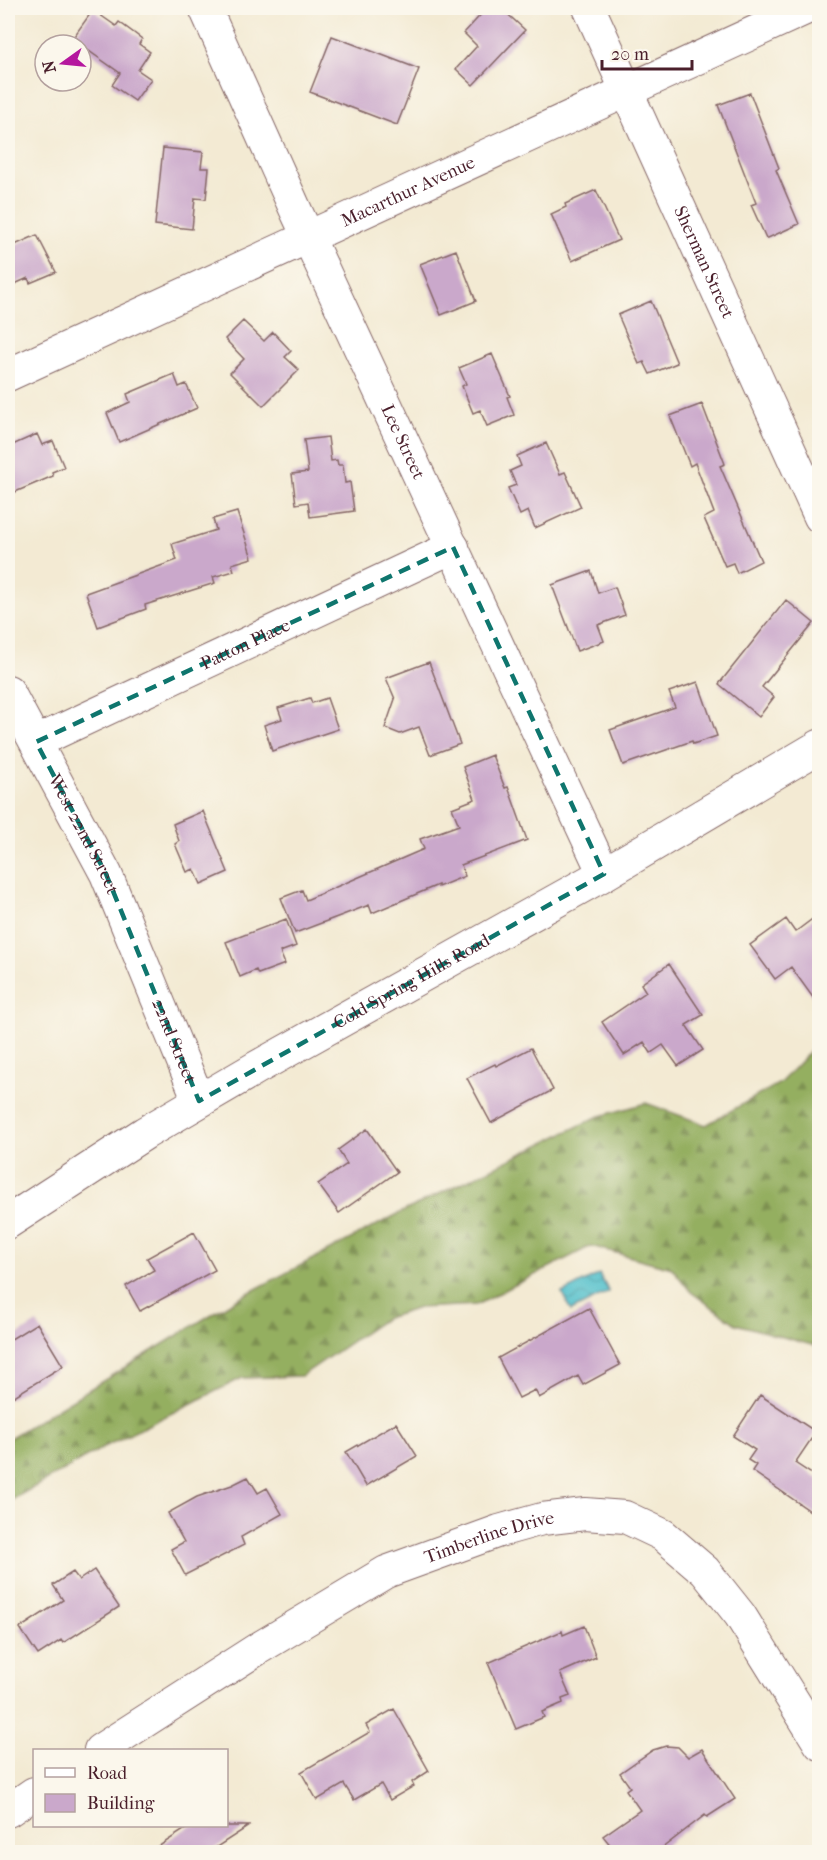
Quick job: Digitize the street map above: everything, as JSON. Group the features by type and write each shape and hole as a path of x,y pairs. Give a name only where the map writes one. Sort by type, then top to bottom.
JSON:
{"street":[{"name":"Lee Street","path":"205,8 604,874"},
{"name":"Sherman Street","path":"589,8 819,517"},
{"name":"Macarthur Avenue","path":"8,375 807,8"},
{"name":"Patton Place","path":"36,742 453,547"},
{"name":"West 22nd Street","path":"8,691 106,874 149,982"},
{"name":"Cold Spring Hills Road","path":"8,1222 145,1133 199,1101 604,874 819,746"},
{"name":"22nd Street","path":"149,982 199,1101"},
{"name":"Timberline Drive","path":"102,1749 260,1648 386,1572 499,1531 542,1519 585,1514 625,1517 663,1535 705,1571 740,1615 819,1744"},
{"path":"8,1811 33,1794"}],"highlighted area":[{"path":"453,547 604,874 199,1101 106,874 36,742"}],"green space":[{"path":"819,1042 819,1347 736,1324 691,1292 672,1268 591,1246 476,1305 419,1308 386,1318 301,1376 242,1378 104,1447 8,1502 8,1439 235,1300 396,1215 597,1117 646,1103 706,1125 780,1083"}],"water":[{"path":"599,1274 609,1292 571,1311 562,1293"}],"building":[{"path":"487,8 501,8 525,30 473,85 456,69 477,46 464,33"},
{"path":"93,10 116,26 119,22 142,39 139,44 150,52 138,70 151,79 135,101 112,85 120,73 93,54 93,33 76,33"},
{"path":"332,36 419,69 397,125 310,92"},
{"path":"750,93 779,168 776,170 799,224 768,238 751,205 756,203 718,105"},
{"path":"163,148 203,152 201,168 209,168 206,199 195,198 192,229 155,225"},
{"path":"596,190 619,240 572,261 551,214 566,207 565,204"},
{"path":"37,235 56,272 30,283 28,278 8,287 8,248"},
{"path":"456,250 476,301 441,315 420,264"},
{"path":"651,301 677,363 650,374 644,362 639,364 618,315"},
{"path":"243,321 264,341 273,332 291,351 285,357 299,370 263,406 230,373 244,359 225,339"},
{"path":"492,354 510,396 507,397 514,415 487,426 480,410 473,413 462,386 466,384 459,368"},
{"path":"174,374 179,387 186,384 197,408 119,442 107,413 130,402 127,394"},
{"path":"702,404 725,464 720,466 761,561 737,573 733,563 725,566 704,518 714,513 695,463 690,466 670,416"},
{"path":"37,434 42,445 53,441 64,467 52,472 53,476 8,495 8,447"},
{"path":"328,437 331,461 337,460 338,465 343,465 345,483 350,482 354,511 310,517 308,502 296,504 292,474 308,472 304,440"},
{"path":"546,443 560,474 565,472 581,507 535,528 528,511 520,515 508,488 516,485 510,471 521,466 517,456"},
{"path":"237,512 252,558 232,564 234,571 213,577 215,583 145,605 146,609 98,627 86,593 177,560 172,544 216,530 213,519"},
{"path":"591,571 598,593 615,587 625,615 598,625 604,641 577,651 552,585"},
{"path":"786,600 814,623 762,687 774,697 759,717 719,684"},
{"path":"429,662 460,744 430,755 419,727 400,734 385,728 395,699 386,678"},
{"path":"698,682 717,736 693,744 692,741 623,765 610,730 675,707 669,692"},
{"path":"310,698 312,703 327,698 338,729 272,751 264,725 282,719 278,708"},
{"path":"492,755 505,788 508,787 527,840 461,865 465,876 438,887 438,885 372,913 369,905 295,933 281,898 302,890 306,900 424,849 420,839 459,825 452,808 475,799 463,767"},
{"path":"203,811 228,872 201,884 194,869 187,872 175,844 179,841 173,824"},
{"path":"819,914 819,1006 791,967 775,979 750,945 786,919 795,932"},
{"path":"286,919 296,946 280,952 285,964 258,974 256,970 240,977 226,942"},
{"path":"669,964 703,1015 686,1025 703,1050 678,1066 663,1045 651,1053 644,1042 624,1055 602,1022 646,992 641,984"},
{"path":"531,1048 553,1090 491,1123 467,1078"},
{"path":"367,1129 397,1172 339,1213 318,1184 347,1164 338,1150"},
{"path":"194,1232 215,1270 140,1311 126,1286 154,1270 147,1258"},
{"path":"589,1308 620,1365 583,1385 578,1376 539,1398 535,1390 519,1398 498,1358"},
{"path":"37,1323 63,1366 8,1400 8,1341"},
{"path":"760,1395 816,1432 795,1463 819,1479 819,1517 752,1471 756,1465 748,1460 755,1450 733,1436"},
{"path":"396,1423 417,1456 366,1486 346,1452"},
{"path":"248,1477 258,1493 267,1488 282,1514 241,1537 244,1545 185,1575 171,1549 184,1542 168,1513 197,1497"},
{"path":"94,1570 119,1607 63,1643 61,1640 38,1655 20,1628 63,1600 53,1585 73,1572 79,1580"},
{"path":"584,1626 596,1657 560,1673 570,1696 562,1699 563,1703 542,1712 544,1717 516,1729 488,1663 562,1631 563,1635"},
{"path":"394,1709 429,1771 412,1782 414,1786 390,1800 381,1784 354,1800 344,1784 317,1800 301,1772 370,1732 366,1725"},
{"path":"666,1746 678,1747 688,1757 702,1749 735,1799 707,1817 705,1815 657,1852 616,1852 603,1836 640,1810 626,1790 630,1787 620,1773 653,1750"},
{"path":"249,1826 209,1852 150,1852 188,1827"}]}
